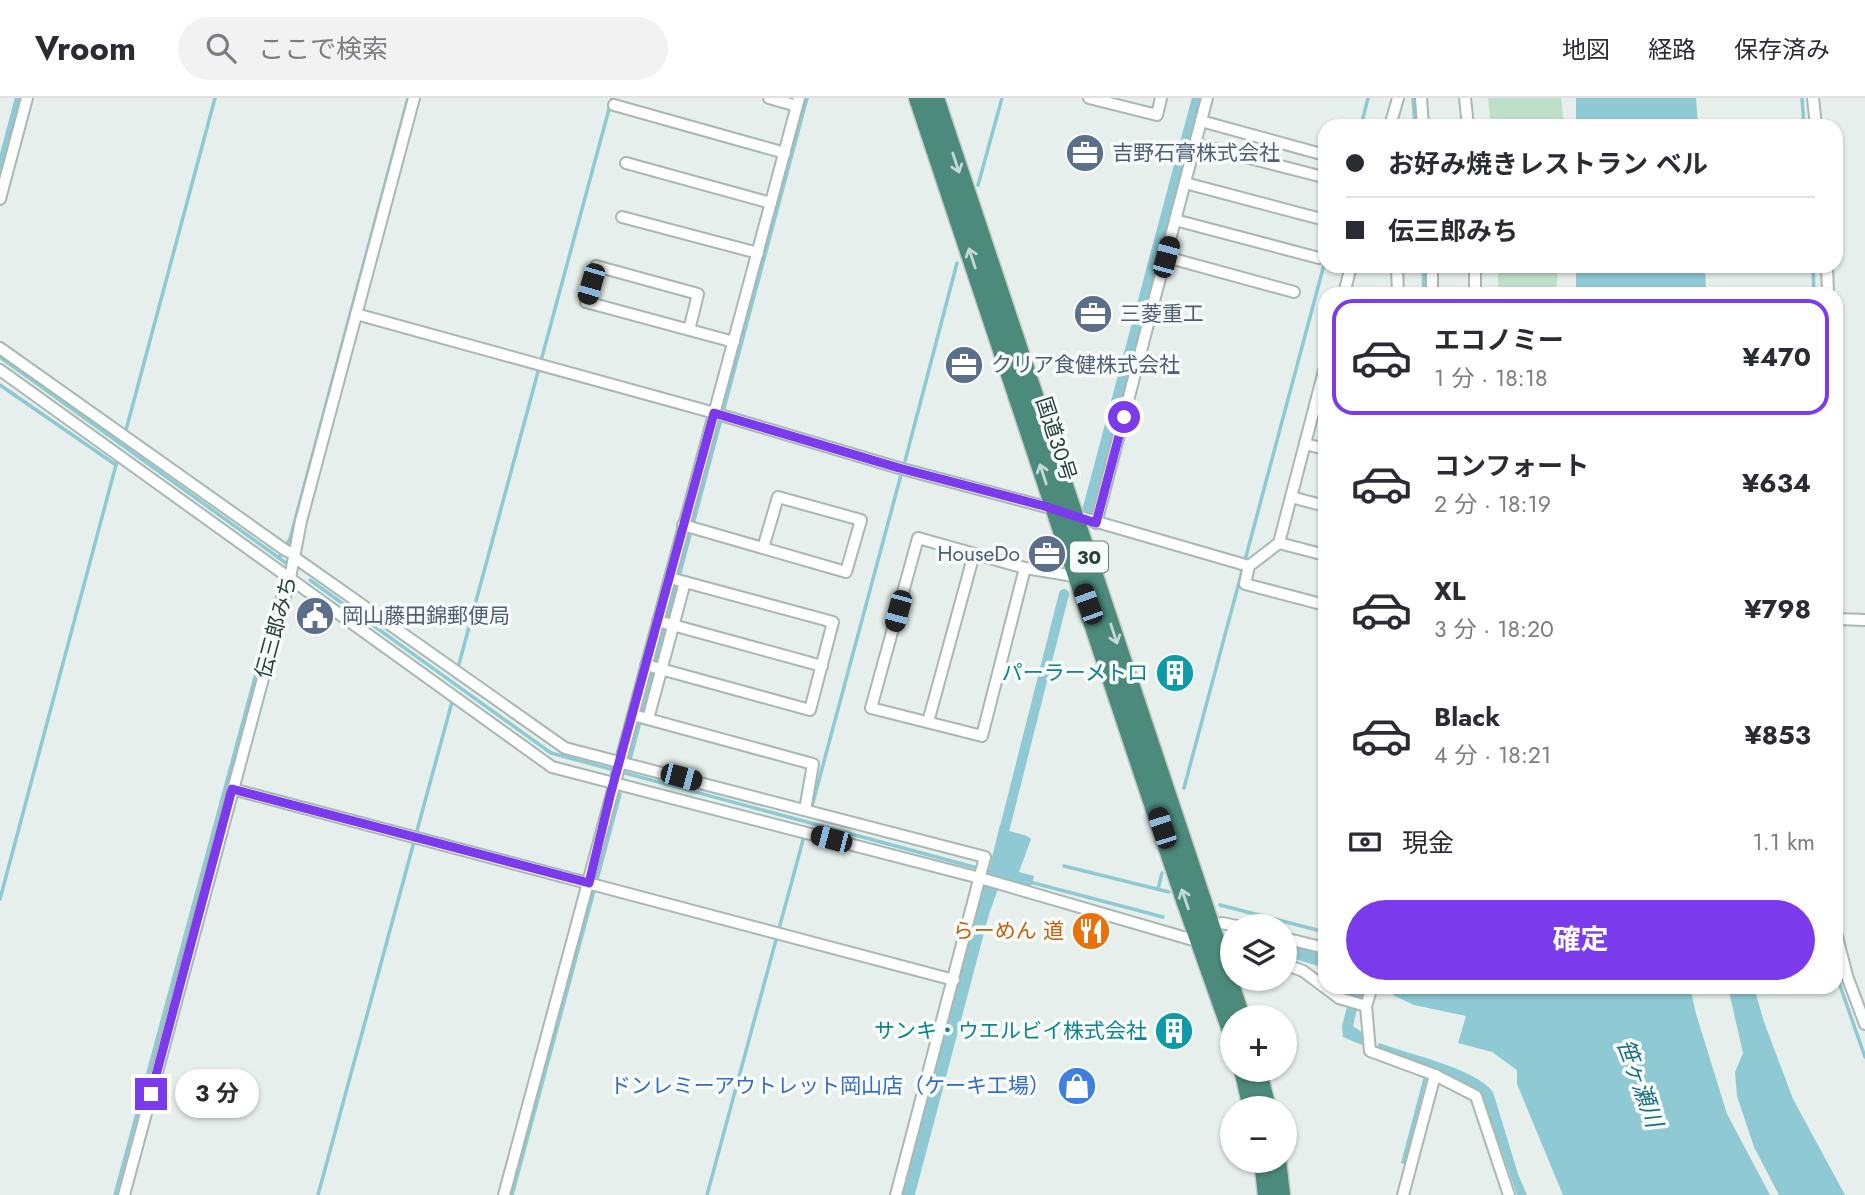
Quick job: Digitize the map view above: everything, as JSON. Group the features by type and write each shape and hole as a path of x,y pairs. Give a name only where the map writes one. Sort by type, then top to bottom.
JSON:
{"highway":[{"name":"国道30号","path":"918,98 1055,509 1085,571"},
{"name":"国道30号","path":"935,98 1075,516 1085,571 1224,1005"},
{"name":"国道30号","path":"1203,934 1220,947"},
{"path":"1264,1173 1267,1195"},
{"path":"1278,1173 1281,1195"}],"street":[{"path":"0,199 27,98"},
{"name":"伝三郎みち","path":"124,1195 290,578 289,552 300,521 414,98"},
{"path":"635,111 638,98"},
{"path":"504,1195 593,884 621,769 641,717 678,580 689,527 719,415 734,342 798,102 769,98"},
{"path":"1088,98 1109,101 1157,116 1161,98"},
{"path":"1096,523 1207,98"},
{"path":"1392,119 1398,98"},
{"path":"1421,98 1422,119"},
{"path":"1465,98 1467,119"},
{"path":"1813,98 1815,119"},
{"path":"614,105 785,153"},
{"path":"1201,121 1318,153"},
{"path":"1195,144 1318,176"},
{"path":"626,163 771,203"},
{"path":"1185,183 1318,218"},
{"path":"622,217 758,253"},
{"path":"1175,220 1318,258"},
{"path":"1166,257 1294,292"},
{"path":"689,330 698,294 596,266 586,302 689,330 734,342"},
{"path":"356,314 899,468 1055,509 1245,565 1279,543 1318,406"},
{"path":"0,348 290,578 552,767 621,769 805,810 985,857 896,1195"},
{"path":"0,370 289,552 565,748 621,769 1180,934 1203,934 1220,924"},
{"path":"1305,444 1318,447"},
{"path":"689,527 846,572 861,520 778,497 763,548"},
{"path":"1291,497 1318,504"},
{"path":"1025,568 982,736 871,708 918,538 1054,574 1085,571"},
{"path":"1279,543 1318,553"},
{"path":"928,722 974,554"},
{"path":"1245,565 1245,583 1318,603"},
{"path":"654,667 678,580"},
{"path":"654,667 810,710 833,622 678,580"},
{"path":"1843,619 1865,620"},
{"path":"666,623 822,666"},
{"path":"641,717 813,764 805,810"},
{"path":"232,789 954,980"},
{"path":"966,854 966,872"},
{"path":"1297,941 1318,946"},
{"path":"1843,960 1865,1024"},
{"path":"1297,969 1318,983"},
{"path":"1332,994 1362,1005"},
{"path":"1368,994 1362,1005 1370,1051 1430,1073 1476,1096 1509,1195"},
{"path":"1403,1195 1430,1073"}],"green space":[{"path":"1488,98 1561,98 1563,119 1490,119"},
{"path":"1498,273 1558,273 1556,287 1498,287"}],"water":[{"path":"1576,98 1696,98 1698,119 1576,119"},
{"path":"1576,273 1705,273 1706,287 1576,287"},
{"path":"1000,825 1031,839 1019,872 1034,876 1031,887 988,874"},
{"path":"1297,947 1318,951 1318,966 1297,960"},
{"path":"1364,994 1358,1000 1348,998 1349,995"},
{"name":"笹ヶ瀬川","path":"1692,994 1727,1114 1770,1195 1563,1195 1517,1084 1517,1070 1492,1052 1458,1043 1466,1016 1414,1005 1393,995"},
{"path":"1730,994 1756,994 1793,1099 1845,1195 1779,1195 1754,1147 1737,1096 1735,1072 1743,1053"},
{"path":"1347,1007 1357,1009 1353,1026 1364,1034 1362,1045 1343,1037 1342,1026"},
{"path":"1379,1043 1457,1069 1484,1083 1493,1092 1527,1195 1517,1195 1481,1092 1376,1049"},
{"path":"1424,1076 1427,1077 1405,1165 1401,1163"}],"waterway":[{"path":"0,173 20,98"},
{"path":"126,430 215,98"},
{"path":"279,558 290,539 408,98"},
{"path":"459,664 612,98"},
{"path":"629,763 807,98"},
{"path":"978,185 1002,98"},
{"path":"1087,511 1197,98"},
{"path":"1363,119 1368,98"},
{"path":"1413,98 1414,119"},
{"path":"1802,98 1804,119"},
{"path":"905,461 957,263"},
{"path":"1318,287 1322,273"},
{"path":"1423,273 1424,287"},
{"path":"1813,273 1814,287"},
{"path":"1184,788 1318,287"},
{"path":"0,357 286,563"},
{"path":"0,385 116,465"},
{"path":"0,899 117,461"},
{"path":"812,806 902,471"},
{"path":"310,580 551,753 992,872"},
{"path":"115,1195 280,585"},
{"path":"1002,839 1064,594"},
{"path":"318,1195 452,702"},
{"path":"512,1195 620,794"},
{"path":"707,1195 803,840"},
{"path":"1064,866 1169,892"},
{"path":"1158,889 1162,873"},
{"path":"1030,882 1163,917"},
{"path":"905,1195 980,911 989,886"},
{"path":"984,899 995,890"},
{"path":"1220,905 1318,930"},
{"path":"1843,994 1865,1057"}],"place":[{"name":"吉野石膏株式会社","path":"1085,153"},
{"name":"三菱重工","path":"1093,314"},
{"name":"クリア食健株式会社","path":"964,365"},
{"name":"HouseDo","path":"1047,554"},
{"name":"岡山藤田錦郵便局","path":"315,616"},
{"name":"パーラーメトロ","path":"1175,673"},
{"name":"らーめん 道","path":"1091,931"},
{"name":"サンキ・ウエルビイ株式会社","path":"1174,1031"},
{"name":"ドンレミーアウトレット岡山店（ケーキ工場）","path":"1077,1086"}],"route":[{"path":"151,1094 232,789 589,883 611,792 714,413 1096,523 1124,417"}]}
